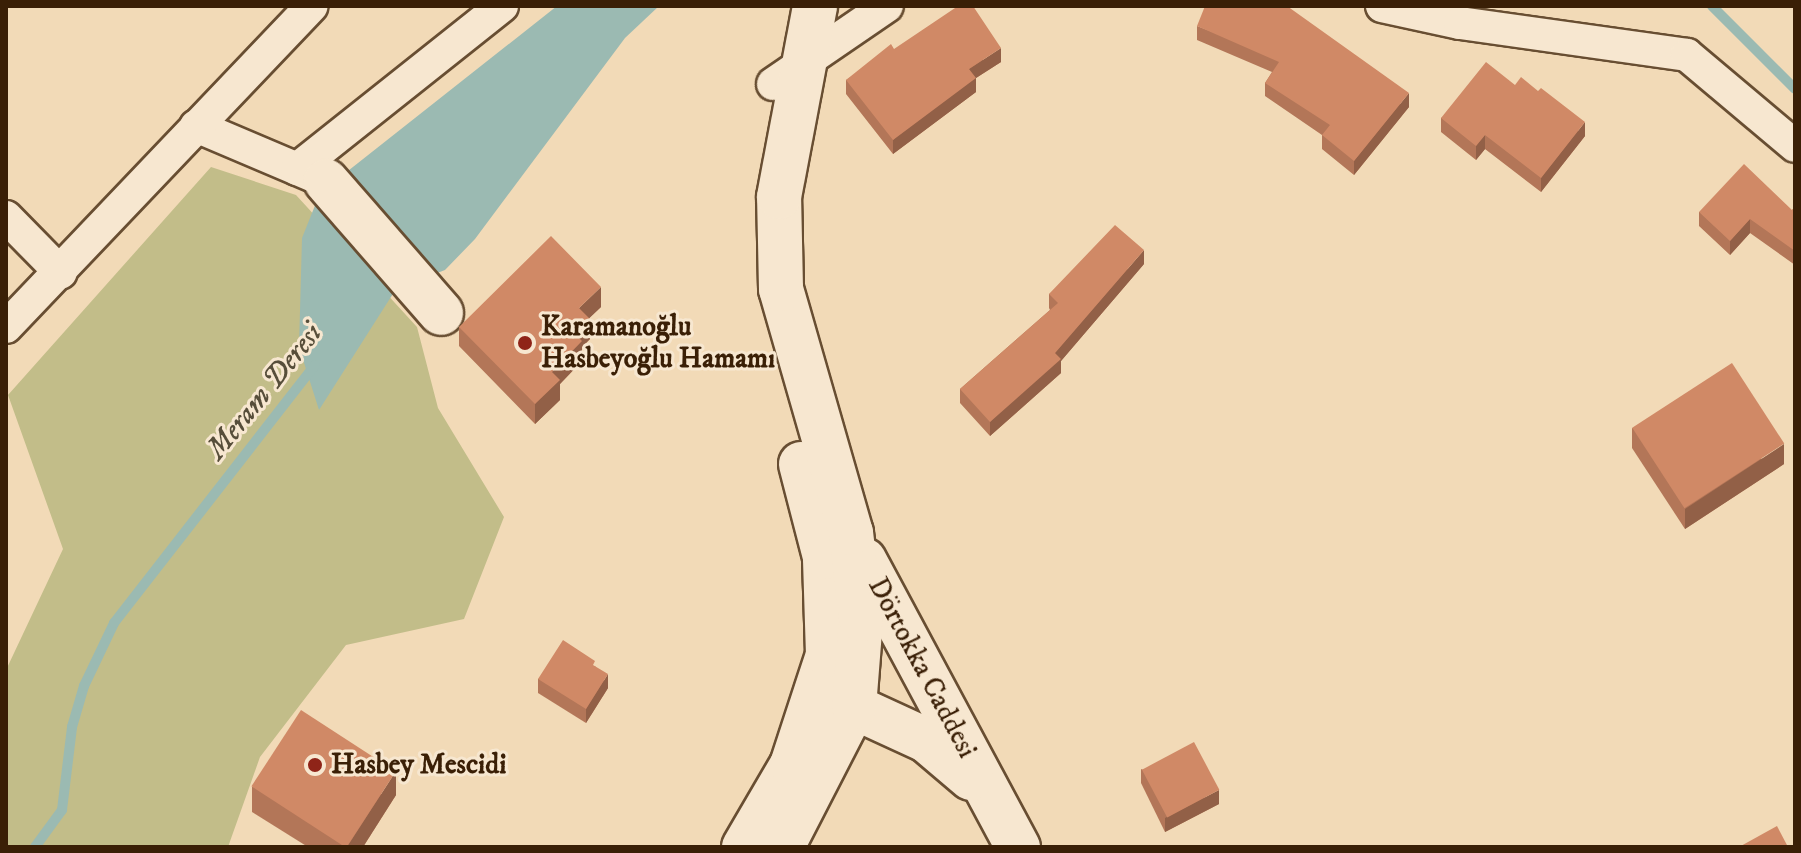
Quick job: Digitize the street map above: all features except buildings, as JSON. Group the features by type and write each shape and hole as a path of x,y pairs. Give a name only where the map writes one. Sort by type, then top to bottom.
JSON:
{"main road":[{"path":"782,847 861,619 851,533 781,289 779,197 789,6"},
{"path":"744,847 792,765 834,702 828,655 825,557 759,300 756,231 787,75 815,6"},
{"path":"312,175 441,313"},
{"name":"Dörtokka Caddesi","path":"851,533 1018,847"},
{"name":"Dörtokka Caddesi","path":"834,702 926,740 995,802"}],"street":[{"path":"6,327 61,273 312,6"},
{"path":"196,126 312,175 502,6"},
{"path":"787,75 887,6"},
{"path":"1382,6 1460,23 1687,55 1795,146"},
{"path":"6,217 61,273"}],"shaded area":[{"path":"211,167 296,195 417,327 438,408 504,517 464,619 346,645 260,757 228,847 6,847 6,670 63,549 8,395"}],"water":[{"path":"557,6 659,6 625,38 475,239 445,270 396,289 319,410 299,347 302,238 320,193"}],"waterway":[{"name":"Meram Deresi","path":"1712,6 1795,89"},
{"name":"Meram Deresi","path":"35,847 62,810 72,727 84,686 114,623 315,365"}],"place":[{"name":"Karamanoğlu Hasbeyoğlu Hamamı","path":"525,343"},
{"name":"Hasbey Mescidi","path":"315,765"}]}
